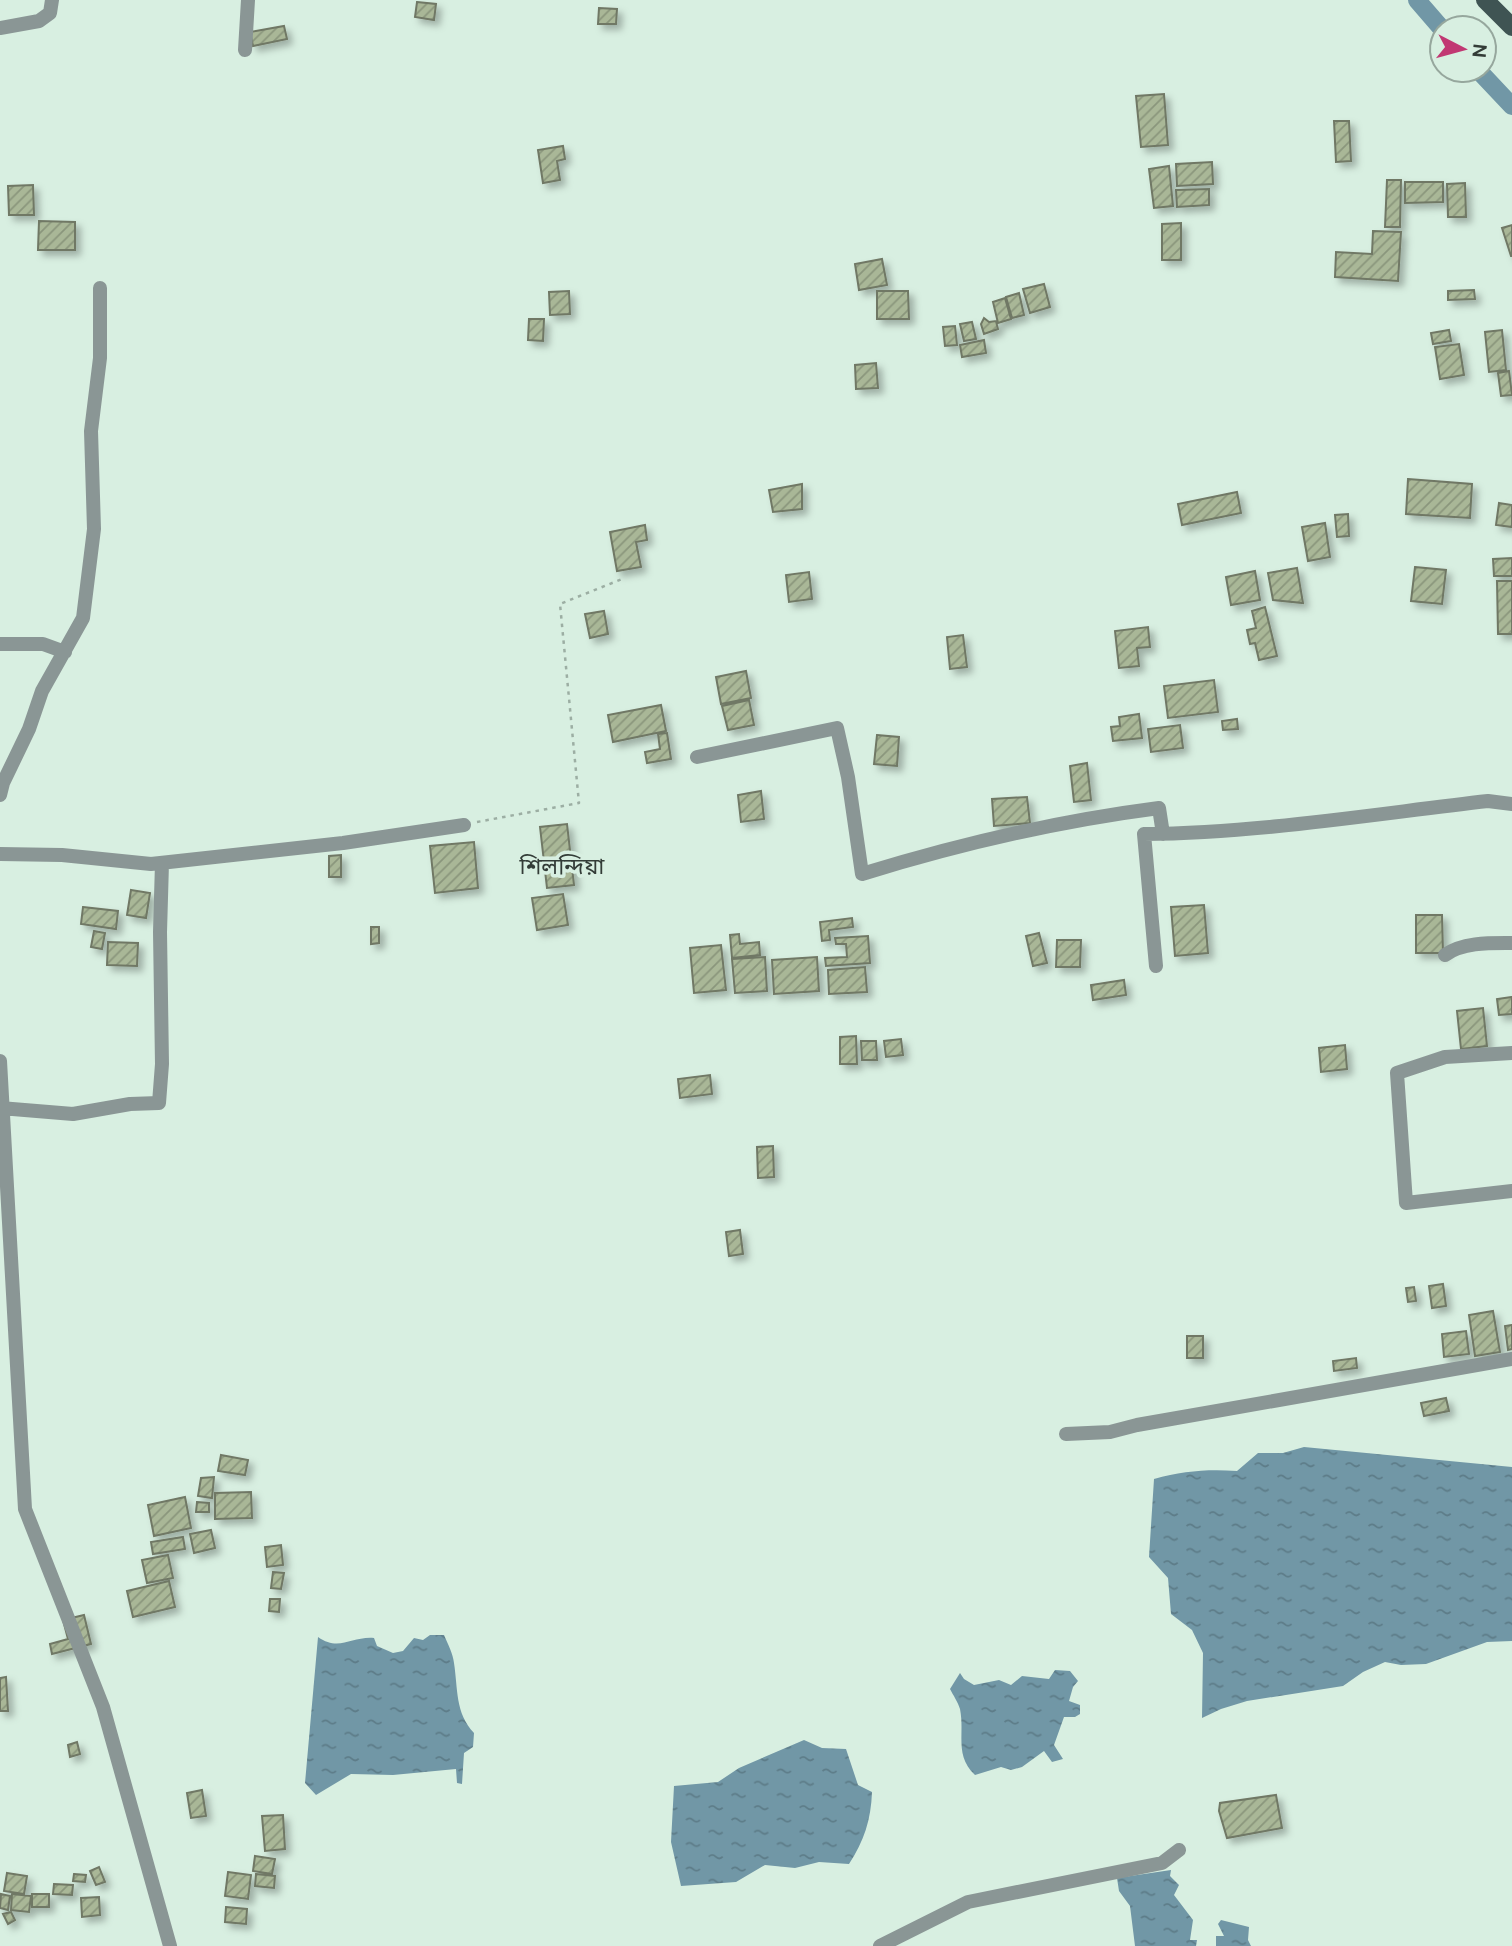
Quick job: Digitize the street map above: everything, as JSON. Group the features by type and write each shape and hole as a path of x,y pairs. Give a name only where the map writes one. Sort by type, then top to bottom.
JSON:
{"main road":[{"path":"1485,0 1512,27"}],"street":[{"path":"0,29 39,21 50,13 52,0"},
{"path":"244,50 248,0"},
{"path":"0,795 29,729 42,691 83,618 94,529 91,431 100,358 100,288"},
{"path":"0,643 43,644 65,652"},
{"path":"697,757 837,728 848,777 862,874 949,848 1095,816 1159,808 1163,834"},
{"path":"1156,966 1144,834 1247,830 1488,801 1512,804"},
{"path":"0,854 62,855 151,864 343,843 464,825"},
{"path":"2,1108 73,1114 130,1104 159,1103 162,1064 162,863"},
{"path":"1445,955 1485,943 1512,943"},
{"path":"1512,1053 1444,1057 1397,1073 1406,1203 1512,1191"},
{"path":"0,1061 25,1509 103,1707 170,1946"},
{"path":"1066,1434 1110,1432 1512,1359"},
{"path":"880,1946 968,1902 1162,1863 1179,1850"}],"path":[{"path":"464,825 579,803 560,604 622,579"}],"water":[{"path":"1304,1447 1512,1467 1512,1641 1487,1642 1426,1664 1401,1665 1385,1662 1363,1672 1343,1686 1247,1701 1202,1718 1203,1653 1192,1630 1171,1614 1168,1578 1149,1557 1154,1479 1195,1471 1237,1471 1258,1453 1283,1453"},
{"path":"430,1635 444,1635 453,1660 460,1709 474,1733 473,1747 464,1753 462,1784 457,1783 456,1769 393,1775 351,1774 316,1795 305,1783 318,1637 333,1643 374,1638 377,1646 393,1653 403,1651 414,1638 423,1640"},
{"path":"1055,1670 1070,1671 1078,1681 1069,1701 1080,1705 1080,1714 1064,1717 1054,1745 1063,1759 1052,1762 1044,1751 1022,1767 1011,1770 1001,1767 975,1775 964,1760 960,1709 950,1689 960,1673 974,1685 999,1680 1011,1685 1022,1676 1049,1679"},
{"path":"804,1740 822,1748 846,1749 858,1785 872,1792 866,1830 849,1864 819,1862 795,1868 765,1865 736,1882 681,1886 671,1842 674,1786 718,1782 739,1768"},
{"path":"1171,1870 1170,1876 1179,1885 1174,1895 1193,1920 1190,1940 1197,1940 1196,1946 1135,1946 1130,1906 1119,1891 1117,1878"},
{"path":"1221,1920 1249,1927 1248,1940 1251,1946 1216,1946 1216,1936 1224,1936 1218,1924"}],"building":[{"path":"417,2 436,4 434,20 415,17"},
{"path":"599,8 617,9 616,24 598,24"},
{"path":"284,26 287,39 253,46 250,32"},
{"path":"1164,94 1168,145 1141,147 1136,96"},
{"path":"1334,121 1349,121 1351,161 1336,162"},
{"path":"563,146 565,159 557,161 560,180 543,183 538,150"},
{"path":"1212,162 1213,184 1177,186 1176,164"},
{"path":"1169,166 1173,206 1154,208 1149,169"},
{"path":"1387,180 1401,180 1400,227 1385,227"},
{"path":"1405,182 1443,182 1443,202 1405,203"},
{"path":"1465,183 1466,217 1448,217 1447,184"},
{"path":"33,185 34,215 9,215 8,186"},
{"path":"1209,189 1209,205 1177,207 1176,190"},
{"path":"39,221 75,222 75,250 38,250"},
{"path":"1181,223 1181,260 1162,260 1162,224"},
{"path":"1512,225 1512,256 1511,256 1502,228"},
{"path":"1373,231 1401,232 1398,281 1335,277 1336,252 1372,254"},
{"path":"882,259 887,285 859,290 855,264"},
{"path":"1044,284 1050,307 1030,313 1023,289"},
{"path":"1474,290 1475,299 1448,300 1448,291"},
{"path":"569,291 570,314 550,315 549,292"},
{"path":"877,291 908,291 909,319 877,319"},
{"path":"1019,293 1024,315 1012,318 1006,297"},
{"path":"1005,298 1011,319 998,323 993,302"},
{"path":"984,318 989,322 996,321 998,329 984,334 981,324"},
{"path":"529,319 544,319 543,341 528,340"},
{"path":"972,322 976,339 964,341 960,324"},
{"path":"955,326 957,345 945,346 943,327"},
{"path":"1449,330 1451,341 1433,344 1431,333"},
{"path":"1502,330 1506,370 1489,372 1485,332"},
{"path":"984,340 986,353 962,357 960,345"},
{"path":"1459,344 1464,375 1440,379 1435,347"},
{"path":"876,363 878,388 856,389 855,365"},
{"path":"1509,371 1512,395 1501,396 1498,373"},
{"path":"1408,479 1472,484 1470,518 1406,514"},
{"path":"802,484 802,509 773,512 769,490"},
{"path":"1237,492 1241,513 1182,525 1178,504"},
{"path":"1499,503 1512,505 1512,527 1496,525"},
{"path":"1348,514 1349,536 1337,537 1335,515"},
{"path":"1325,523 1330,557 1308,561 1302,527"},
{"path":"645,525 647,540 636,542 641,567 617,571 610,532"},
{"path":"1512,558 1512,576 1494,576 1493,559"},
{"path":"1415,567 1446,570 1442,604 1411,601"},
{"path":"1297,568 1303,603 1273,600 1268,573"},
{"path":"1255,571 1260,600 1231,605 1226,577"},
{"path":"809,572 812,599 789,602 786,575"},
{"path":"1497,581 1512,581 1512,634 1498,634"},
{"path":"1265,607 1277,656 1259,660 1255,643 1250,644 1247,630 1256,628 1252,611"},
{"path":"604,611 608,634 590,638 585,614"},
{"path":"1148,627 1150,647 1137,648 1139,666 1119,668 1115,631"},
{"path":"963,635 967,667 950,669 947,637"},
{"path":"746,671 751,698 721,704 716,677"},
{"path":"1214,680 1218,712 1168,718 1164,686"},
{"path":"749,700 754,725 728,730 722,706"},
{"path":"661,705 666,731 613,742 608,715"},
{"path":"1139,714 1142,738 1113,741 1111,727 1120,726 1119,717"},
{"path":"1237,719 1238,729 1223,730 1222,721"},
{"path":"1180,725 1183,748 1151,752 1148,729"},
{"path":"667,733 671,759 647,763 645,752 660,749 658,734"},
{"path":"877,735 899,737 897,766 874,764"},
{"path":"1087,763 1091,800 1074,802 1070,766"},
{"path":"761,791 764,819 741,822 738,795"},
{"path":"1027,797 1030,823 994,826 992,799"},
{"path":"567,824 574,885 547,888 540,827"},
{"path":"474,842 478,888 435,893 430,846"},
{"path":"341,855 341,877 329,877 329,856"},
{"path":"131,890 150,893 146,918 127,915"},
{"path":"563,894 568,925 537,930 532,898"},
{"path":"1204,905 1208,953 1175,956 1171,907"},
{"path":"83,907 118,911 116,929 81,924"},
{"path":"1416,915 1442,915 1443,953 1416,953"},
{"path":"852,918 853,927 829,930 830,940 822,941 820,922"},
{"path":"371,927 379,927 379,943 371,944"},
{"path":"94,931 105,933 102,949 91,947"},
{"path":"1039,933 1047,963 1033,966 1026,936"},
{"path":"739,934 740,944 759,942 760,955 732,958 730,935"},
{"path":"868,936 870,963 826,966 825,958 847,957 846,944 836,944 835,938"},
{"path":"1057,940 1081,940 1080,967 1056,967"},
{"path":"108,942 138,943 137,966 107,965"},
{"path":"721,945 726,990 694,993 690,948"},
{"path":"765,957 767,991 735,993 732,959"},
{"path":"817,957 819,991 774,994 772,960"},
{"path":"865,967 867,992 829,994 828,970"},
{"path":"1124,980 1126,995 1093,1000 1091,985"},
{"path":"1512,997 1512,1014 1499,1015 1497,999"},
{"path":"1483,1008 1487,1046 1461,1049 1457,1011"},
{"path":"856,1036 857,1064 840,1064 840,1037"},
{"path":"901,1039 903,1055 886,1057 884,1041"},
{"path":"861,1041 876,1041 877,1060 862,1060"},
{"path":"1345,1045 1347,1069 1321,1072 1319,1048"},
{"path":"710,1075 712,1094 680,1098 678,1079"},
{"path":"773,1146 774,1177 758,1178 757,1147"},
{"path":"740,1230 743,1254 729,1256 726,1232"},
{"path":"1443,1284 1446,1306 1432,1308 1429,1286"},
{"path":"1414,1287 1416,1301 1408,1302 1406,1288"},
{"path":"1493,1311 1500,1352 1475,1356 1469,1315"},
{"path":"1512,1325 1512,1349 1508,1350 1505,1326"},
{"path":"1466,1331 1469,1354 1444,1357 1442,1334"},
{"path":"1187,1336 1203,1336 1203,1358 1187,1358"},
{"path":"1356,1358 1357,1368 1334,1371 1333,1361"},
{"path":"1446,1398 1449,1411 1424,1416 1421,1403"},
{"path":"221,1455 248,1460 245,1475 218,1471"},
{"path":"214,1477 212,1498 198,1496 201,1478"},
{"path":"251,1492 252,1518 215,1519 215,1493"},
{"path":"185,1497 191,1528 154,1536 148,1505"},
{"path":"197,1502 209,1503 209,1512 196,1512"},
{"path":"211,1530 215,1548 194,1553 190,1534"},
{"path":"183,1537 185,1549 153,1554 151,1542"},
{"path":"281,1545 283,1565 267,1567 265,1547"},
{"path":"168,1555 173,1578 147,1583 142,1560"},
{"path":"273,1572 284,1573 281,1589 271,1588"},
{"path":"169,1581 175,1607 133,1617 127,1591"},
{"path":"270,1599 280,1599 279,1612 269,1611"},
{"path":"84,1615 91,1644 52,1654 50,1644 68,1639 63,1620"},
{"path":"6,1677 8,1711 0,1711 0,1678"},
{"path":"77,1742 80,1754 70,1757 68,1745"},
{"path":"202,1790 206,1816 191,1818 187,1793"},
{"path":"1276,1795 1282,1828 1227,1838 1219,1811 1220,1803"},
{"path":"283,1815 285,1849 265,1851 262,1816"},
{"path":"255,1856 275,1859 272,1874 253,1871"},
{"path":"99,1867 105,1882 96,1885 90,1871"},
{"path":"228,1872 251,1875 248,1899 225,1896"},
{"path":"7,1873 27,1876 24,1894 4,1891"},
{"path":"74,1874 86,1875 85,1882 73,1881"},
{"path":"256,1874 275,1876 274,1888 255,1886"},
{"path":"54,1884 73,1885 72,1895 53,1894"},
{"path":"1,1894 10,1896 8,1910 0,1908"},
{"path":"12,1894 31,1896 29,1912 11,1910"},
{"path":"32,1894 49,1894 49,1907 32,1907"},
{"path":"99,1897 100,1915 82,1917 81,1898"},
{"path":"226,1907 247,1909 246,1924 225,1922"},
{"path":"11,1912 15,1920 8,1924 3,1914"}],"waterway":[{"path":"1417,0 1429,14"},
{"path":"1491,84 1512,106"}],"district":[{"name":"শিলন্দিয়া","path":"562,866"}]}
